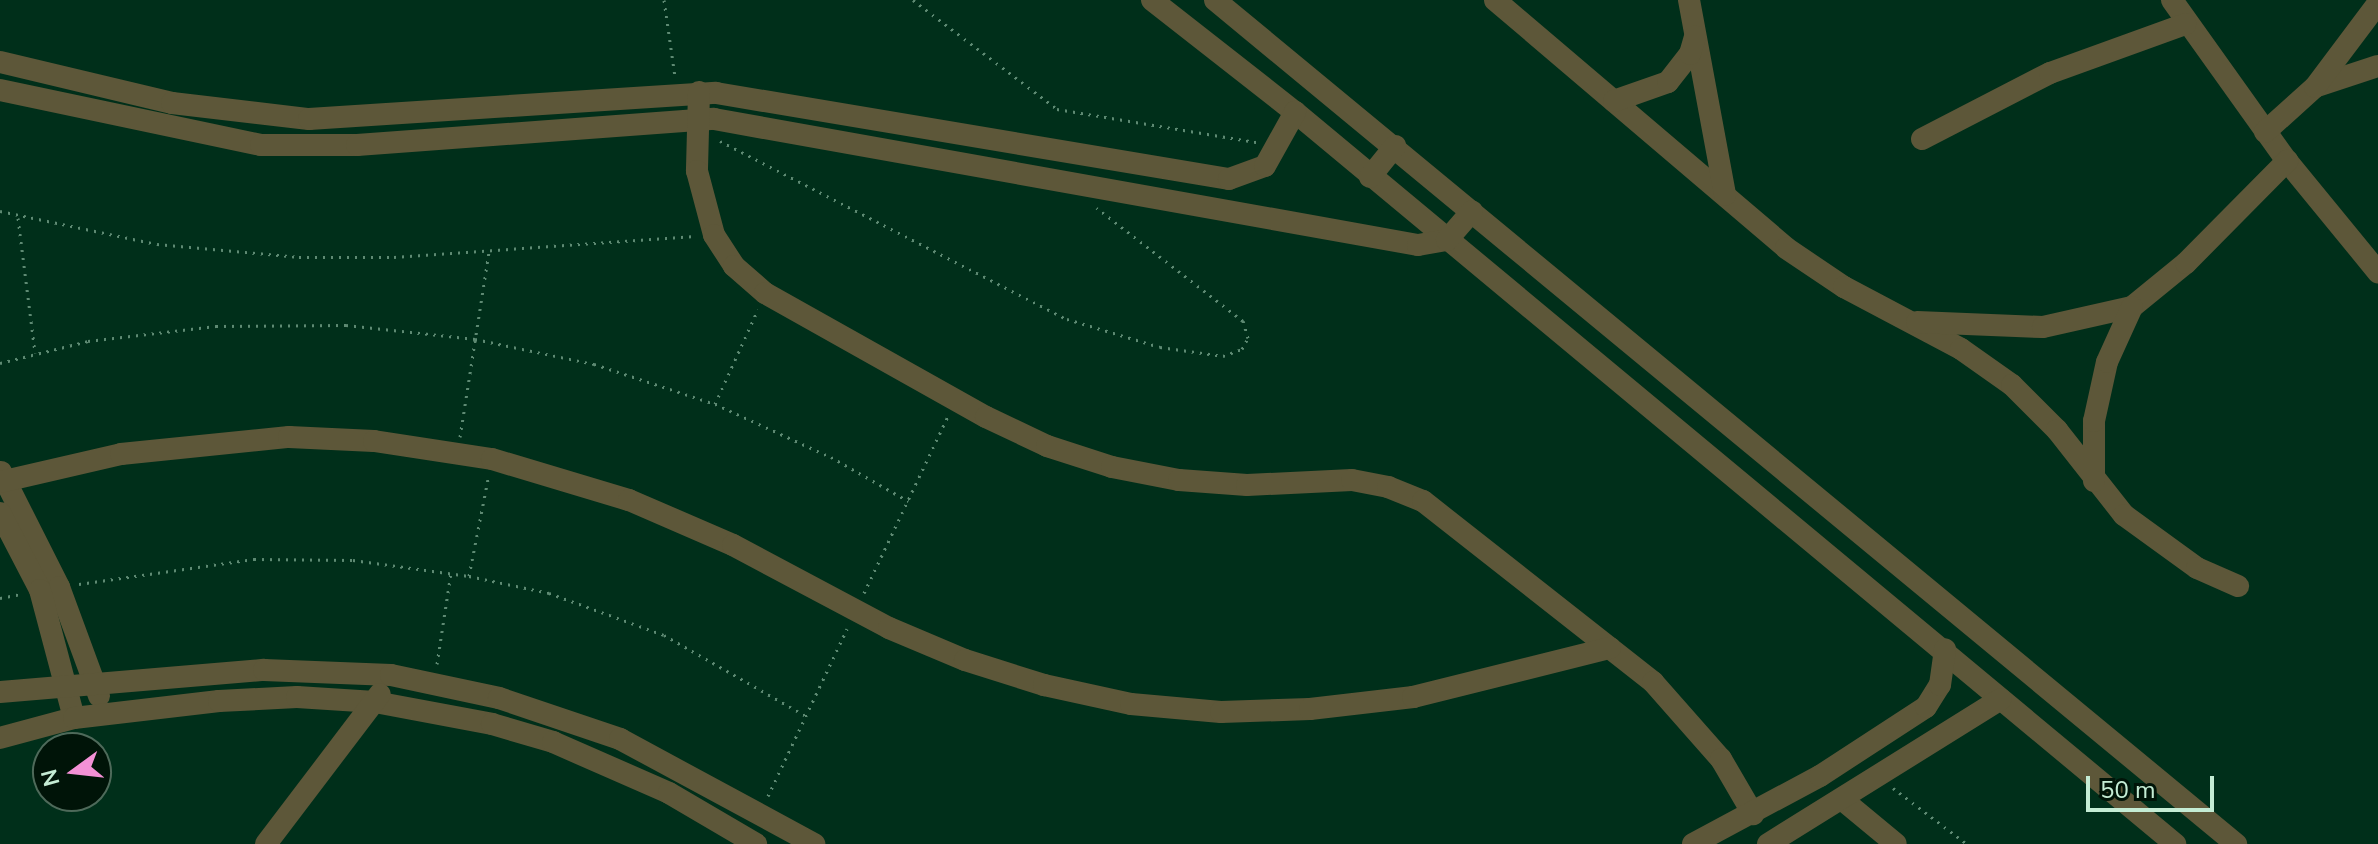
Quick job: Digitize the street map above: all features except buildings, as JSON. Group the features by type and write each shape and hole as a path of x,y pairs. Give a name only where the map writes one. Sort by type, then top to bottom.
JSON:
{"street":[{"path":"1152,0 1295,112 1945,649 2175,844"},
{"path":"1215,0 2236,844"},
{"path":"1495,0 1786,248 1904,321 1961,349 2012,385 2057,430 2094,481 2158,544 2238,586"},
{"path":"1689,0 1725,195"},
{"path":"2172,0 2185,24 2265,132 2378,272"},
{"path":"2265,132 2315,87 2378,3"},
{"path":"1922,139 2050,73 2185,24"},
{"path":"1614,101 1668,82 1690,54 1696,36"},
{"path":"0,62 172,103 309,119 688,92 1229,179 1254,173 1280,146 1295,112"},
{"path":"2315,87 2378,66"},
{"path":"0,90 214,139 285,146 357,145 697,124 1093,185 1403,244 1447,240 1472,211"},
{"path":"688,92 697,124 697,171 714,235 734,266 765,293 986,417 1047,446 1112,467 1179,480 1247,485 1352,480 1388,487 1423,501 1610,648 1692,722 1753,814"},
{"path":"1370,177 1395,146"},
{"path":"2094,481 2094,421 2107,362 2132,307 2186,263 2287,161"},
{"path":"1184,201 1190,185 1187,174"},
{"path":"1224,209 1221,196 1229,179"},
{"path":"1904,321 2043,327 2132,307"},
{"path":"103,713 96,684 59,587 2,478 121,454 204,442 374,441 492,459 629,500 733,545 889,628 965,660 1131,704 1221,712 1339,706 1514,676 1610,648"},
{"path":"0,513 40,590 69,686 74,718"},
{"path":"1693,844 1753,814 1878,741 1935,697 1945,649"},
{"path":"0,692 264,670 391,675 499,698 620,739 814,844"},
{"path":"266,844 375,702 391,675"},
{"path":"0,738 103,713 258,698 375,702 492,724 553,742 669,793 756,844"},
{"path":"1768,844 1889,773 2001,699"},
{"path":"1878,741 1889,773"},
{"path":"1844,801 1896,844"}],"path":[{"path":"664,0 688,92"},
{"path":"913,0 1057,109 1280,146"},
{"path":"697,124 1067,319 1129,340 1191,352 1223,356 1242,349 1248,338 1243,321 1100,212 1093,185"},
{"path":"0,211 157,244 252,255 362,258 714,235"},
{"path":"18,216 35,353"},
{"path":"458,453 489,251"},
{"path":"715,404 765,293"},
{"path":"0,363 88,341 229,326 346,325 475,339 594,364 715,404 831,457 908,501"},
{"path":"469,576 492,459"},
{"path":"59,587 254,559 353,560 469,576 588,605 664,635 737,672 806,716"},
{"path":"433,684 451,573"},
{"path":"1889,773 1967,844"}]}
